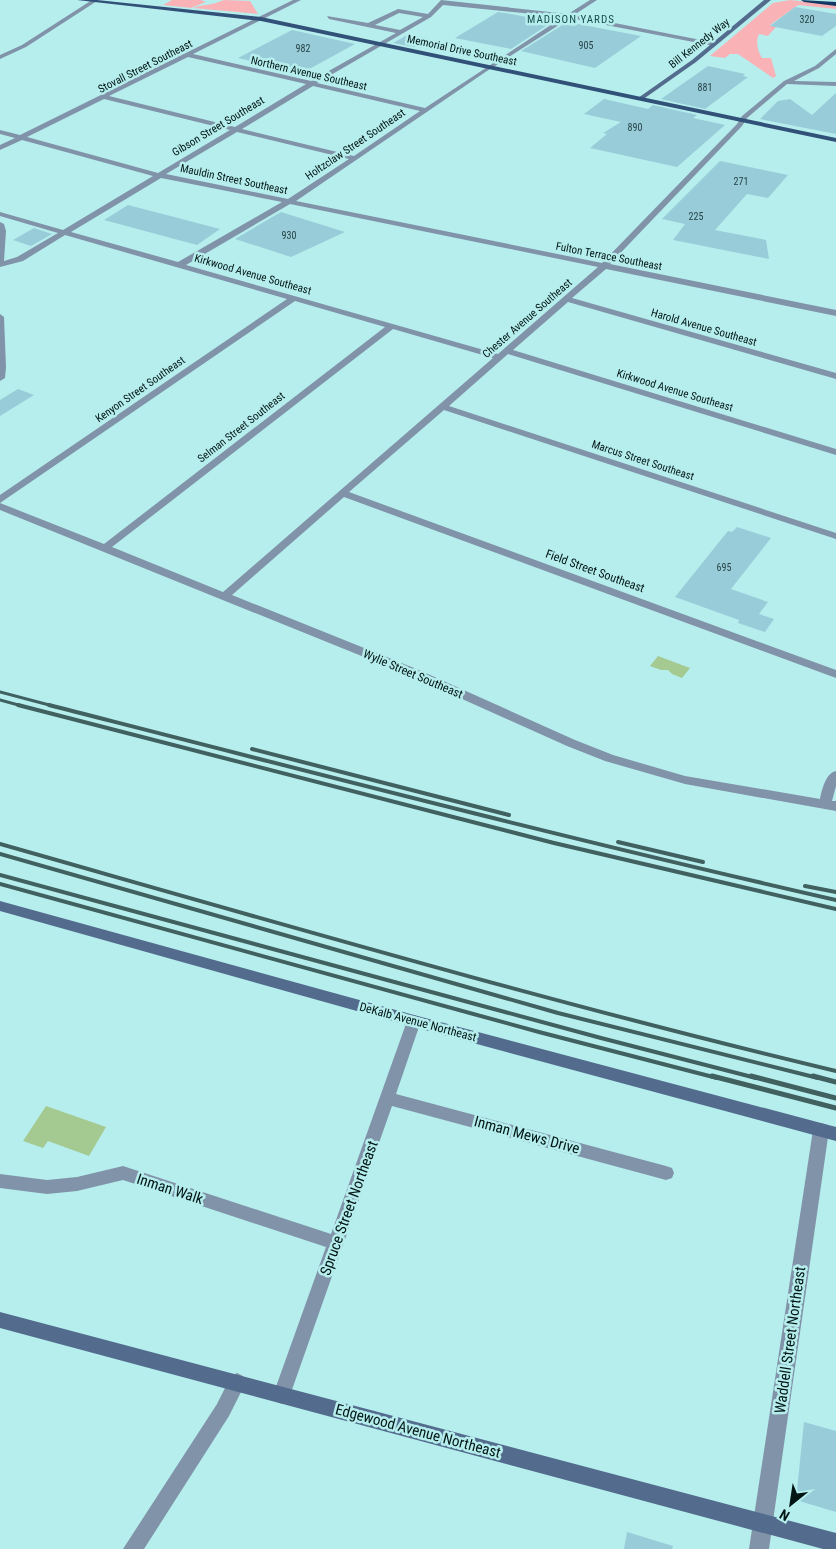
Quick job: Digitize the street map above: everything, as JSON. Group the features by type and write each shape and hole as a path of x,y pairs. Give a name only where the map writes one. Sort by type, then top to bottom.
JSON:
{"highway":[{"path":"804,0 836,4"}],"main road":[{"name":"Memorial Drive Southeast","path":"80,0 261,19 836,140"},
{"name":"Bill Kennedy Way","path":"640,99 714,44 768,0"},
{"name":"DeKalb Avenue Northeast","path":"0,906 414,1021 829,1132"},
{"name":"Edgewood Avenue Northeast","path":"0,1320 836,1543"}],"street":[{"name":"Stovall Street Southeast","path":"0,148 298,0"},
{"name":"Holtzclaw Street Southeast","path":"179,265 288,202 489,67 594,0"},
{"path":"0,57 25,45 94,1"},
{"path":"442,2 569,16 714,44"},
{"name":"Gibson Street Southeast","path":"0,263 20,259 235,129 429,16 442,2"},
{"path":"368,26 398,11 429,16"},
{"path":"329,18 400,32"},
{"name":"Chester Avenue Southeast","path":"224,596 344,494 604,266 742,121 786,82 817,67 836,51"},
{"name":"Northern Avenue Southeast","path":"188,55 425,110"},
{"path":"786,82 836,84"},
{"path":"104,97 354,158"},
{"name":"Mauldin Street Southeast","path":"0,132 159,176 378,220"},
{"name":"Kirkwood Avenue Southeast","path":"0,214 500,358"},
{"name":"Fulton Terrace Southeast","path":"378,220 836,313"},
{"path":"0,224 2,231 0,263"},
{"name":"Kenyon Street Southeast","path":"0,500 294,298"},
{"name":"Harold Avenue Southeast","path":"567,299 836,376"},
{"path":"0,317 2,367 0,378"},
{"name":"Selman Street Southeast","path":"105,548 392,326"},
{"name":"Kirkwood Avenue Southeast","path":"508,350 836,452"},
{"name":"Marcus Street Southeast","path":"443,407 836,536"},
{"name":"Field Street Southeast","path":"344,494 836,674"},
{"name":"Wylie Street Southeast","path":"0,506 415,673 571,743 609,758 685,780 830,805"},
{"path":"830,805 828,789 836,775"},
{"name":"Spruce Street Northeast","path":"282,1394 414,1021"},
{"name":"Inman Mews Drive","path":"387,1098 666,1173"},
{"name":"Waddell Street Northeast","path":"759,1549 829,1132"},
{"name":"Inman Walk","path":"0,1181 47,1187 77,1184 123,1173 336,1243"},
{"path":"133,1549 223,1410 237,1382"}],"shaded area":[{"path":"172,0 201,0 206,2 191,8 163,5"},
{"path":"224,0 250,1 258,14 193,8"},
{"path":"790,0 836,5 836,9 798,5 770,25 776,27 768,36 759,34 757,44 759,53 762,58 771,58 776,76 773,78 738,54 730,54 725,58 710,56 773,3"},
{"path":"658,656 690,668 682,678 668,670 661,670 650,666"},
{"path":"46,1106 106,1127 89,1156 48,1141 43,1148 23,1141"}],"building":[{"path":"795,7 836,14 836,26 822,36 770,26"},
{"path":"498,12 552,22 511,49 455,38"},
{"path":"564,24 574,26 578,24 641,36 595,68 521,51"},
{"path":"292,30 355,44 302,73 238,58"},
{"path":"409,34 430,39 414,47 393,43"},
{"path":"708,66 745,74 743,76 748,77 705,109 661,99"},
{"path":"836,93 836,134 760,119 778,101 790,99 812,115"},
{"path":"604,99 648,109 653,105 697,115 693,118 725,125 677,167 590,148 607,134 603,133 621,122 584,114"},
{"path":"720,161 788,175 768,198 747,194 715,230 766,240 769,259 673,240 685,224 662,219"},
{"path":"128,205 220,229 197,245 104,220"},
{"path":"281,212 345,232 291,257 235,239"},
{"path":"34,228 52,234 31,246 13,240"},
{"path":"18,389 34,395 0,416 0,400"},
{"path":"737,527 771,538 731,589 768,602 759,614 774,619 765,632 738,623 739,620 675,597 728,531 732,532"},
{"path":"804,1422 836,1431 836,1512 796,1500"},
{"path":"627,1532 673,1546 672,1549 624,1549"}],"railway":[{"path":"0,692 53,706"},
{"path":"0,700 22,706"},
{"path":"18,705 554,843 836,909"},
{"path":"49,705 540,830 836,900"},
{"path":"252,749 509,815"},
{"path":"618,842 703,862"},
{"path":"0,844 521,991 836,1071"},
{"path":"0,854 558,1013 818,1078"},
{"path":"0,875 601,1038 756,1078"},
{"path":"0,884 539,1032 717,1078"},
{"path":"805,886 836,892"},
{"path":"712,1076 836,1108"},
{"path":"751,1076 836,1098"},
{"path":"813,1076 836,1082"}],"district":[{"name":"MADISON YARDS","path":"571,19"}]}
